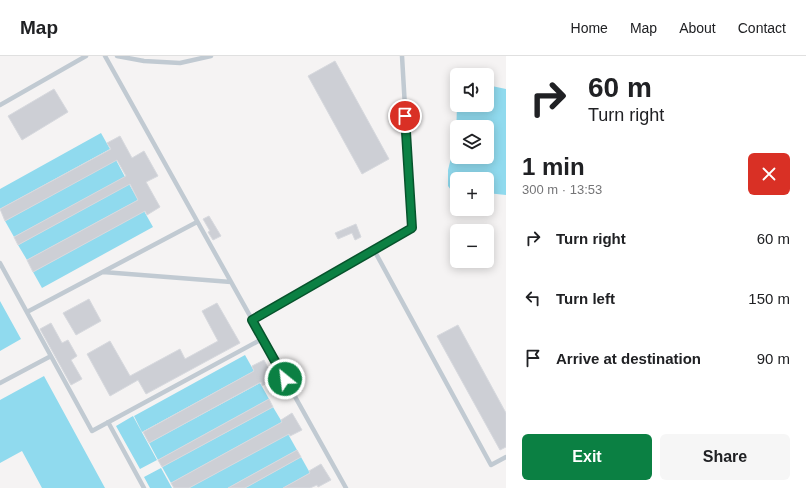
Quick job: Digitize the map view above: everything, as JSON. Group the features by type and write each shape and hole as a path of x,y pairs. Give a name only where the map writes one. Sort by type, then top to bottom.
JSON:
{"lane":[{"path":"0,105 86,56"},
{"path":"105,56 346,488"},
{"path":"117,56 144,61 180,63 211,56"},
{"path":"252,320 412,228 402,56"},
{"path":"27,312 197,222"},
{"path":"374,250 491,465 506,457"},
{"path":"0,263 92,431 262,339"},
{"path":"102,272 231,282"},
{"path":"0,383 51,356"},
{"path":"108,422 144,488"}],"water":[{"path":"494,86 506,89 506,195 494,194 494,172 450,172 450,189 448,186 448,170 450,162 450,164 494,164 494,120 457,120 457,112 494,112"},
{"path":"101,133 110,149 0,209 0,189"},
{"path":"116,160 125,177 14,237 5,221"},
{"path":"129,184 138,200 27,260 18,245"},
{"path":"144,211 153,227 42,288 33,272"},
{"path":"0,301 21,339 0,351"},
{"path":"245,355 254,371 142,432 134,416"},
{"path":"44,376 105,488 42,488 22,451 0,463 0,400"},
{"path":"260,383 269,399 158,460 149,443"},
{"path":"273,407 282,422 171,483 162,467"},
{"path":"133,416 157,460 140,469 116,426"},
{"path":"288,434 297,450 228,488 189,488"},
{"path":"301,457 310,473 283,488 245,488"},
{"path":"161,468 172,488 150,488 144,477"}],"building":[{"path":"335,61 389,159 362,174 308,76"},
{"path":"54,89 68,112 22,140 8,116"},
{"path":"120,136 132,158 144,151 158,176 146,182 160,207 147,215 145,211 33,272 27,260 138,200 130,184 18,245 14,237 126,176 117,160 5,221 0,209 111,149 107,143"},
{"path":"209,216 221,236 213,240 203,219"},
{"path":"356,224 361,237 355,240 352,233 338,239 335,233"},
{"path":"89,299 101,321 76,335 63,313"},
{"path":"217,303 240,343 146,394 138,380 110,396 87,354 110,341 130,376 180,349 185,359 218,341 202,311"},
{"path":"51,323 62,343 68,340 77,356 71,360 82,379 71,385 40,329"},
{"path":"458,325 506,413 506,447 500,450 437,336"},
{"path":"264,360 274,379 262,386 261,382 149,443 143,432 254,371 252,366"},
{"path":"269,399 273,407 162,467 158,460"},
{"path":"292,413 302,430 290,436 289,434 189,488 174,488 171,483 282,422 281,420"},
{"path":"297,450 301,457 245,488 228,488"},
{"path":"321,464 331,480 318,487 317,485 310,488 283,488 310,473 309,471"}],"route":[{"path":"285,379 252,320 412,228 405,116"}]}
